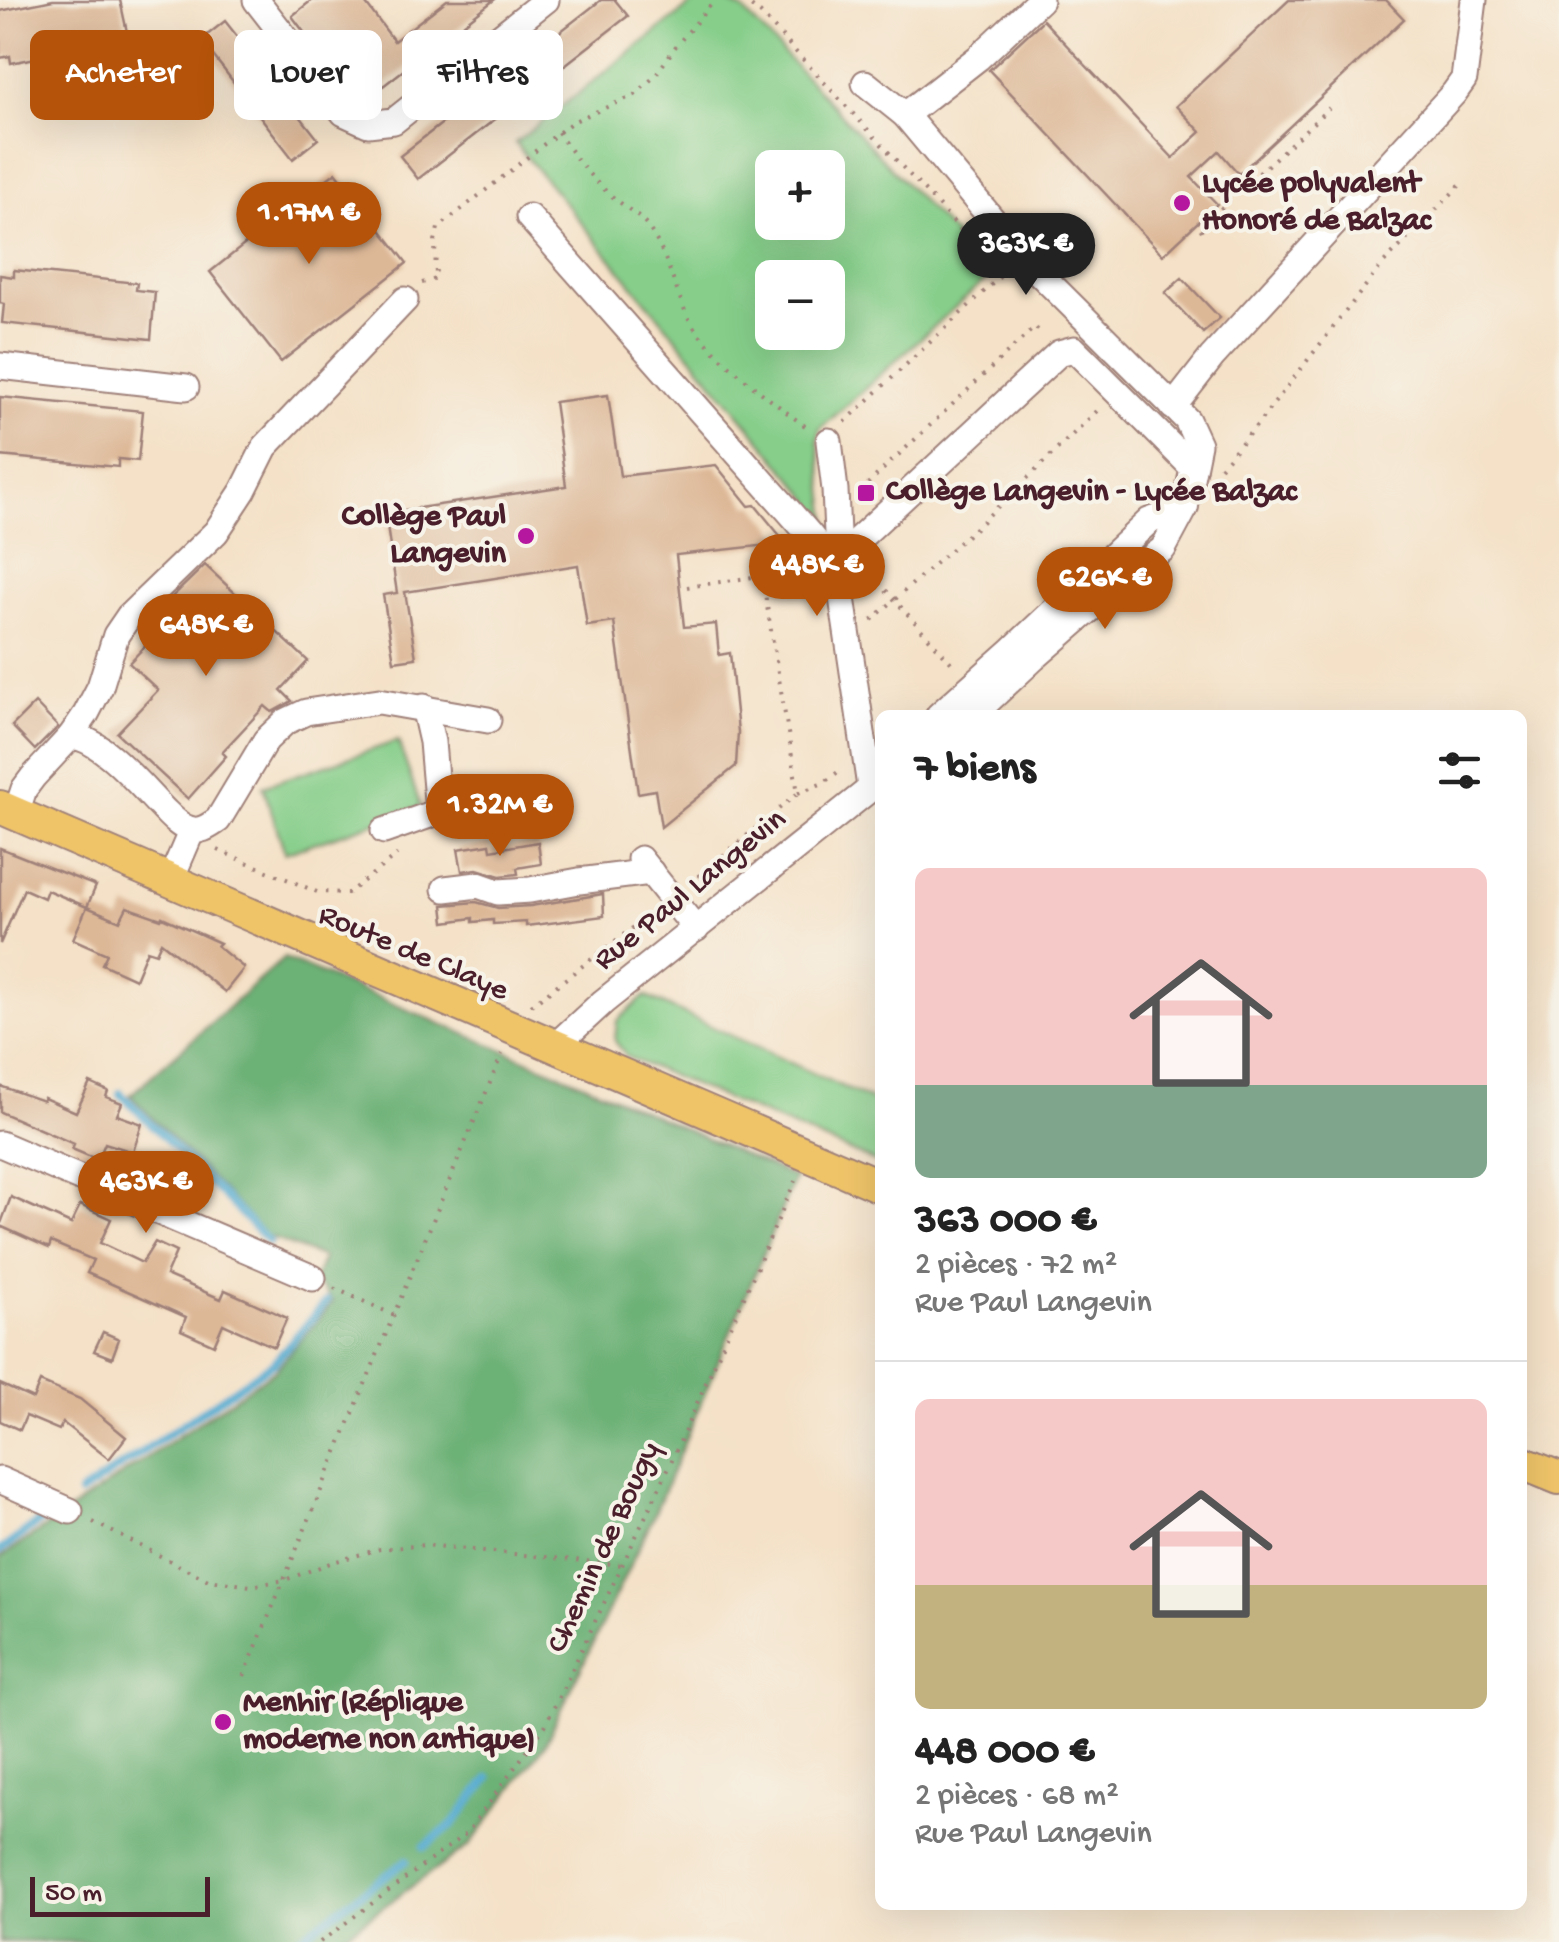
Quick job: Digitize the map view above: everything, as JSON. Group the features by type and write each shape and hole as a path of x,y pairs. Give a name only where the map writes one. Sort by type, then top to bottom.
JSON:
{"main road":[{"name":"Route de Claye","path":"8,810 875,1184"},
{"path":"1527,1465 1559,1478"}],"street":[{"path":"256,0 344,113 368,124 394,121 546,0"},
{"path":"905,115 978,58 1040,0"},
{"path":"1173,407 1212,357 1454,93 1464,79 1474,0"},
{"path":"865,83 905,115 1017,267 1187,420 1198,444 1185,508 1163,549 1077,620 978,710"},
{"path":"530,216 835,552"},
{"path":"8,810 86,714 100,687 116,635 129,616 216,532 264,447 405,300"},
{"path":"835,552 1059,352 1074,348 1193,468"},
{"path":"0,366 186,387"},
{"path":"829,441 835,490 835,552 875,768"},
{"path":"945,710 1149,521 1185,508"},
{"path":"171,880 198,829 218,820 266,740 286,722 318,709 379,701 488,720"},
{"path":"384,831 438,812 432,742 424,707"},
{"path":"71,736 99,746 175,821 198,829"},
{"path":"408,772 434,765"},
{"name":"Rue Paul Langevin","path":"554,1047 875,781"},
{"path":"445,890 478,884 498,892 530,890 646,865 696,929"},
{"path":"0,1144 313,1278"},
{"path":"0,1480 70,1510"}],"path":[{"path":"405,300 406,282 424,284 436,279 438,228 572,122 636,95 715,0"},
{"path":"744,0 995,267 1017,267"},
{"path":"1202,231 1200,228 1228,200 1329,108"},
{"path":"558,132 588,173 647,226 671,269 690,320 704,339 740,374 829,441 866,402 1017,267"},
{"path":"1221,466 1381,266 1463,182"},
{"path":"835,490 855,496 1034,327 1059,352"},
{"path":"864,627 983,521 1108,401"},
{"path":"687,587 793,571 835,552 894,600 970,688"},
{"name":"Route de Claye","path":"531,1005 672,898 798,793 762,576"},
{"path":"198,829 218,850 317,892 348,893 403,850"},
{"path":"244,1676 504,1050"},
{"name":"Chemin de Bougy","path":"320,1942 467,1833 545,1726 664,1478 807,1154"},
{"path":"313,1278 394,1316"},
{"path":"70,1510 208,1580 250,1586 285,1580 380,1550 426,1545 623,1565"}],"green space":[{"path":"697,0 723,0 743,10 991,275 820,429 818,441 828,521 515,143 544,120 563,120 563,105"},
{"path":"398,741 421,807 285,853 263,786"},
{"path":"284,958 573,1079 795,1178 653,1517 544,1746 470,1845 334,1942 0,1942 0,1558 275,1370 333,1302 314,1280 323,1258 267,1236 130,1095"},
{"path":"645,996 875,1102 875,1162 627,1057 615,1041 617,1021"}],"building":[{"path":"53,0 120,0 127,30 30,30 30,59 11,63 10,56 0,58 0,11"},
{"path":"312,0 363,0 394,41 402,35 402,71 382,87 382,30 302,30 292,16"},
{"path":"447,0 494,0 455,30 408,30"},
{"path":"601,0 615,0 628,16 563,66 562,30"},
{"path":"1289,0 1386,0 1404,19 1239,174 1219,151 1191,177 1217,204 1163,255 989,70 1043,20 1173,158 1201,132 1176,106"},
{"path":"225,21 234,32 234,83 214,57 214,30"},
{"path":"263,120 303,120 318,139 293,159"},
{"path":"446,120 494,120 418,179 400,156"},
{"path":"336,172 407,263 281,362 210,272"},
{"path":"14,270 137,283 136,290 155,292 151,339 2,323 0,275 14,277"},
{"path":"1182,278 1220,318 1203,333 1165,293"},
{"path":"608,395 620,476 716,465 786,543 676,555 684,627 716,624 719,655 730,653 738,732 736,766 661,827 655,790 638,793 614,622 587,626 578,565 405,592 416,658 394,661 383,595 397,593 385,513 566,486 554,402"},
{"path":"0,397 143,411 138,461 118,459 118,467 0,456"},
{"path":"205,565 308,661 281,690 292,701 272,712 265,706 222,752 226,756 188,799 117,733 158,690 129,663 152,639 140,628"},
{"path":"35,703 58,727 35,750 12,726"},
{"path":"538,842 541,864 517,868 518,874 462,871 458,849 490,844 491,850"},
{"path":"0,848 96,886 87,907 47,890 44,898 24,889 0,944"},
{"path":"603,894 604,916 526,926 526,922 473,922 473,918 445,922 443,905 476,902 498,908 531,906"},
{"path":"87,907 120,921 127,907 162,917 220,943 217,946 244,968 225,992 161,942 156,953 147,950 135,979 102,964 107,954 73,939"},
{"path":"90,1083 108,1091 106,1097 122,1103 117,1115 142,1124 133,1152 105,1143 98,1160 72,1149 74,1144 0,1112 0,1086 76,1112"},
{"path":"11,1197 71,1224 80,1205 111,1219 100,1243 142,1263 155,1242 176,1252 166,1275 221,1299 225,1290 287,1318 274,1347 223,1324 214,1345 181,1330 186,1317 87,1273 93,1260 51,1242 49,1248 0,1226"},
{"path":"103,1332 119,1339 112,1358 94,1351"},
{"path":"40,1382 80,1399 126,1437 109,1459 63,1423 59,1430 26,1416 20,1430 0,1421 0,1384 33,1399"}],"waterway":[{"path":"120,1093 269,1242"},
{"path":"80,1494 273,1363 327,1301"},
{"path":"0,1551 46,1517"},
{"path":"424,1847 453,1824 489,1778"},
{"path":"294,1942 406,1861"}],"place":[{"name":"Lycée polyvalent Honoré de Balzac","path":"1182,203"},
{"name":"Collège Langevin - Lycée Balzac","path":"866,493"},
{"name":"Collège Paul Langevin","path":"526,536"},
{"name":"Menhir (Réplique moderne non antique)","path":"223,1722"}]}
